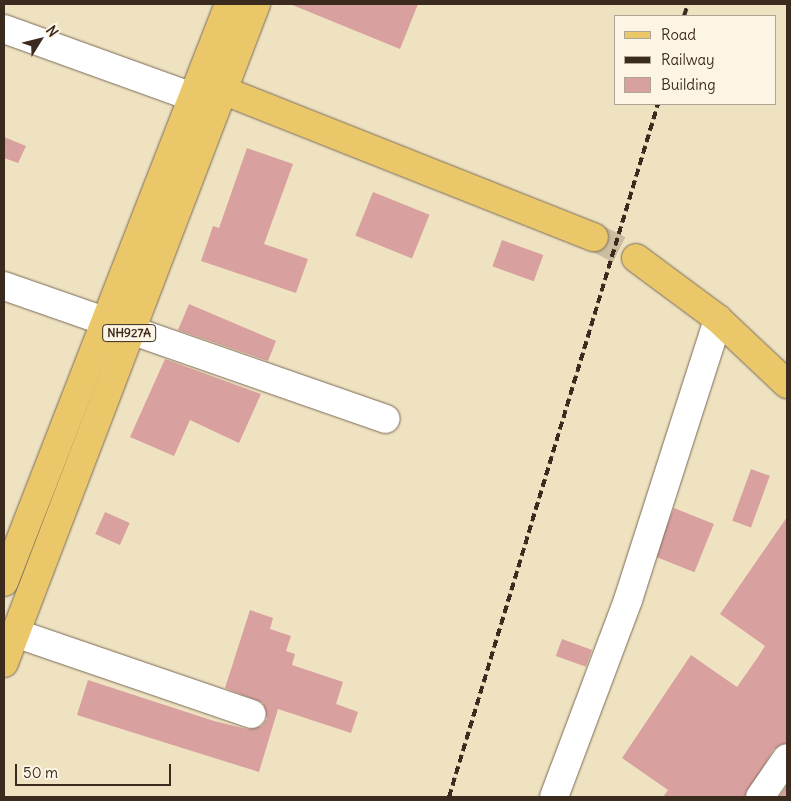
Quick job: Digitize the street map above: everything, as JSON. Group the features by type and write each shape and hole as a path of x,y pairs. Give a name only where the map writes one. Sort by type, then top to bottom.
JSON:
{"main road":[{"name":"NH927A","path":"4,582 103,323 229,4"},
{"name":"NH927A","path":"4,663 256,4"},
{"path":"222,90 594,237"},
{"path":"636,258 718,319 787,384"}],"street":[{"path":"4,29 193,97"},
{"path":"4,286 130,333 386,419"},
{"path":"554,797 628,600 718,319"},
{"path":"15,634 252,714"},
{"path":"760,797 787,758"}],"building":[{"path":"290,4 418,4 400,49"},
{"path":"4,137 26,146 18,163 4,158"},
{"path":"247,148 293,164 264,244 308,259 296,293 201,261 213,226 219,228"},
{"path":"373,192 430,215 412,258 355,236"},
{"path":"502,240 543,255 534,281 492,266"},
{"path":"189,304 276,341 268,361 178,330"},
{"path":"165,359 261,394 239,443 190,420 174,456 130,437"},
{"path":"751,469 770,476 751,528 732,521"},
{"path":"674,508 714,524 694,572 655,556"},
{"path":"105,512 130,523 120,545 95,534"},
{"path":"787,517 787,743 774,749 745,797 663,797 668,790 622,758 691,655 737,687 758,657 765,646 720,614"},
{"path":"250,610 273,618 270,629 291,636 286,651 295,654 292,665 343,682 336,704 358,712 351,733 278,709 259,772 77,715 88,680 214,721 247,729 262,726 267,719 263,703 225,688"},
{"path":"562,639 592,650 586,667 556,656"},
{"path":"787,785 787,797 779,797"}],"tunnel":[{"path":"594,237 636,258"}],"railway":[{"path":"684,15 688,4"},
{"path":"449,797 658,105"}]}
